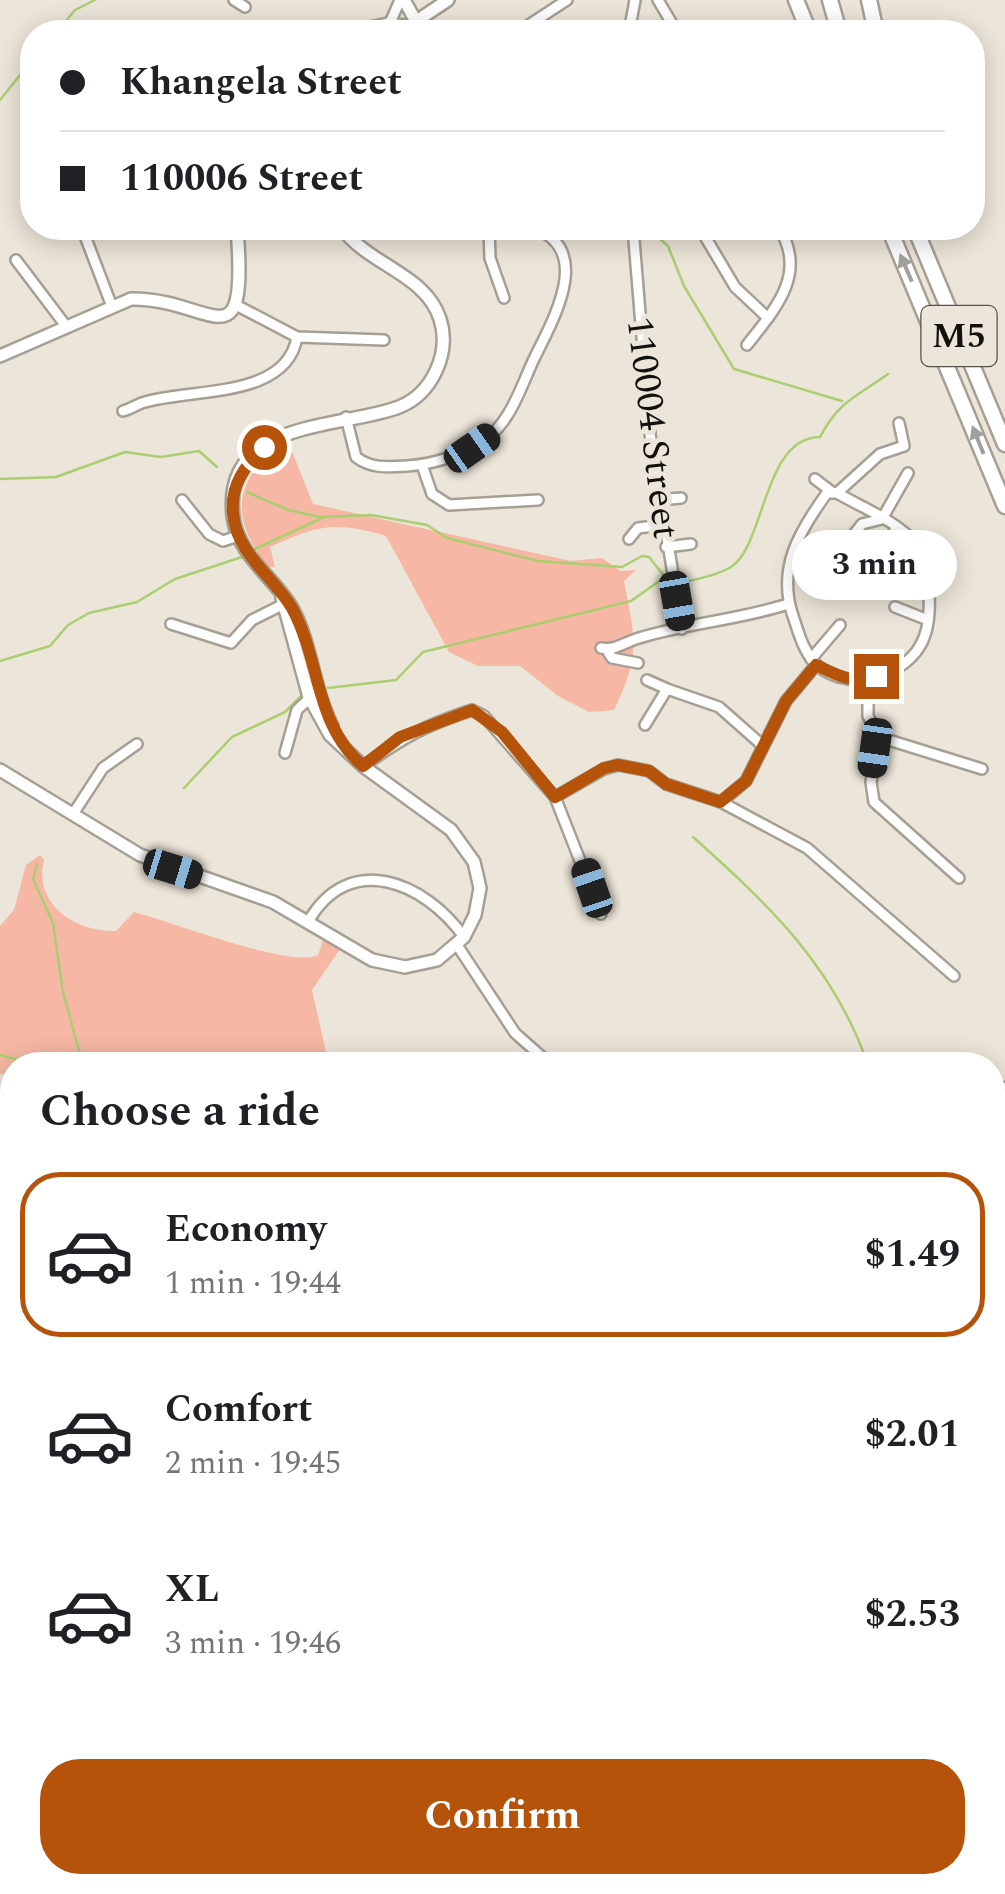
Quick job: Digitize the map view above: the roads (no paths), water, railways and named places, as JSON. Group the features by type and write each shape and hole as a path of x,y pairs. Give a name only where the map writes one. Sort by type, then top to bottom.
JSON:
{"main road":[{"name":"M5","path":"894,240 1005,506"},
{"name":"M5","path":"920,240 1005,444"},
{"path":"927,240 943,297"}],"street":[{"path":"234,0 244,7"},
{"path":"426,20 448,0"},
{"path":"536,20 567,0"},
{"path":"87,240 111,304"},
{"path":"0,356 111,304 146,298 214,317 236,306 241,286 238,240"},
{"path":"0,770 157,863 260,896 355,952 389,965 421,965 461,941 475,915 480,888 469,852 440,821 346,752 314,695 303,634 238,536 232,502 248,462 291,431 398,408 412,400 438,368 443,337 440,318 419,287 368,256 353,240"},
{"path":"489,240 490,258 504,298"},
{"path":"346,418 352,448 363,462 422,465 472,448 493,432 512,408 555,317 564,285 563,256 552,240"},
{"name":"110004 Street","path":"633,240 662,525 682,628"},
{"path":"707,240 735,287 768,318"},
{"path":"748,345 788,288 791,271 785,240"},
{"path":"16,260 66,326"},
{"path":"236,306 297,336 384,340"},
{"path":"123,412 145,402 214,391 269,375 290,359 297,336"},
{"path":"810,466 818,480 834,493 896,528 918,546 923,558 929,582 924,639 910,659 868,680 843,677 814,662 788,604 788,559 824,498 834,493 880,454 904,446 898,422"},
{"path":"422,465 432,494 449,505 538,500"},
{"path":"852,537 862,524 882,520 908,473"},
{"path":"659,500 681,498"},
{"path":"182,500 211,536 223,541 238,536"},
{"path":"629,540 638,528 662,525"},
{"path":"885,588 889,542 896,528"},
{"path":"666,547 691,544"},
{"path":"171,624 231,643 252,620 284,601"},
{"path":"638,663 612,658 604,649 682,628 740,619 788,604"},
{"path":"895,608 928,620"},
{"path":"720,802 746,781 786,701 840,625"},
{"path":"647,680 719,707 762,746"},
{"path":"868,680 868,716 878,737 871,782 874,802 959,878"},
{"path":"645,725 668,689"},
{"path":"285,753 292,719 314,695"},
{"path":"363,766 400,737 472,710 502,732 555,797 601,914"},
{"path":"878,737 982,769"},
{"path":"73,814 102,768 137,744"},
{"path":"555,797 604,768 618,765 649,771 666,784 720,802 806,848 954,976"},
{"path":"308,922 331,890 352,882 381,881 401,886 438,906 515,1033 536,1052"}],"waterway":[{"path":"67,20 75,10 95,0"},
{"path":"0,100 20,75"},
{"path":"661,240 734,369 842,401"},
{"path":"679,583 731,567 751,538 787,454 801,442 820,437 841,407 888,374"},
{"path":"0,479 56,477 125,452 161,457 199,451 217,467"},
{"path":"247,492 288,510 319,517 371,515 427,525 447,538 538,561 622,567 642,556 649,557 665,577 631,601 423,652 396,680 328,688"},
{"path":"255,549 322,518"},
{"path":"0,661 50,646 68,625 89,613 137,602 175,579 242,557"},
{"path":"184,788 232,737 285,712 302,695"},
{"path":"693,837 748,887 796,939 837,997 863,1052"},
{"path":"37,864 33,879 53,923 63,992 79,1052"}]}
